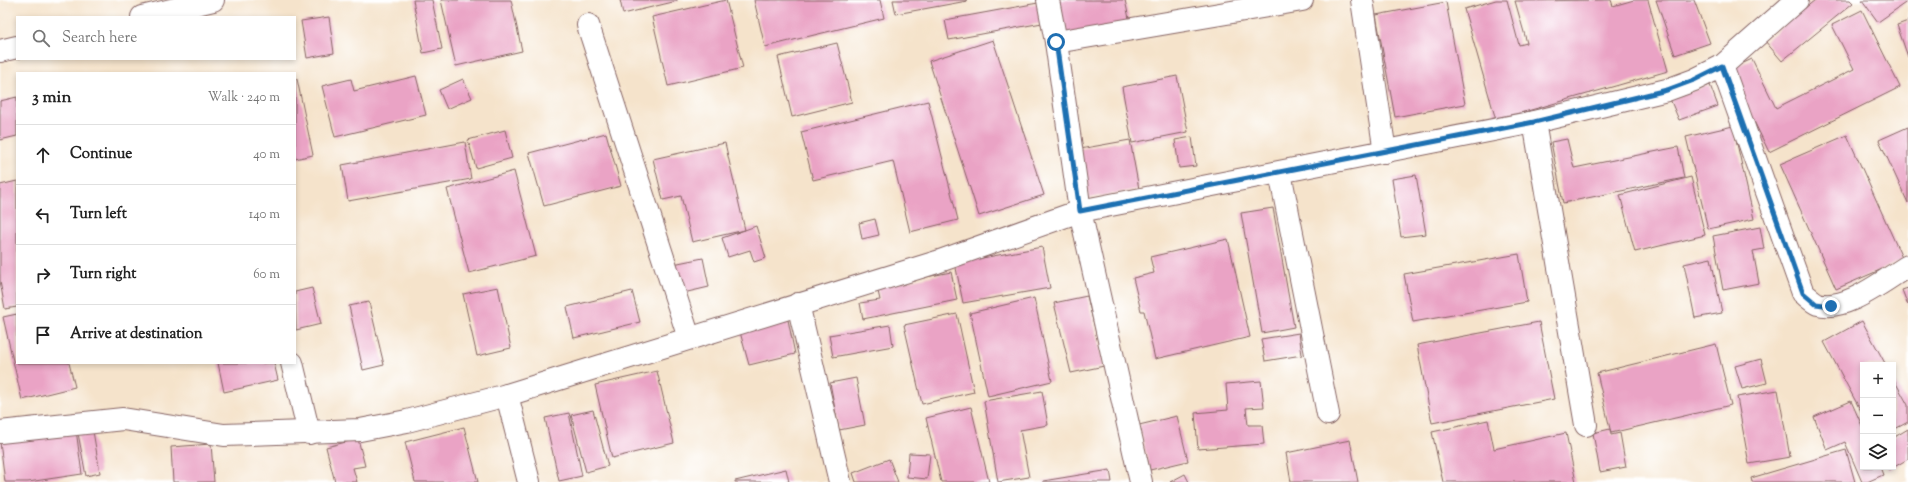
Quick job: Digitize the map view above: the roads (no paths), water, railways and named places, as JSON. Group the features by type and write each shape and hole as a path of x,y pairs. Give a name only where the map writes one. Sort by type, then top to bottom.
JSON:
{"street":[{"path":"146,16 213,0"},
{"path":"1048,0 1056,42 1080,211 1141,482"},
{"path":"1056,42 1302,0"},
{"path":"1362,0 1385,152"},
{"path":"0,432 123,419 224,436 360,430 407,420 507,395 937,262 1080,211 1534,122 1667,90 1694,80 1722,66 1797,0"},
{"path":"588,25 689,338"},
{"path":"0,51 16,47"},
{"path":"1722,66 1803,293 1816,304 1831,306 1851,301 1908,266"},
{"path":"1534,122 1586,425"},
{"path":"1280,173 1328,414"},
{"path":"798,304 840,482"},
{"path":"292,364 309,433"},
{"path":"507,395 530,482"}]}
